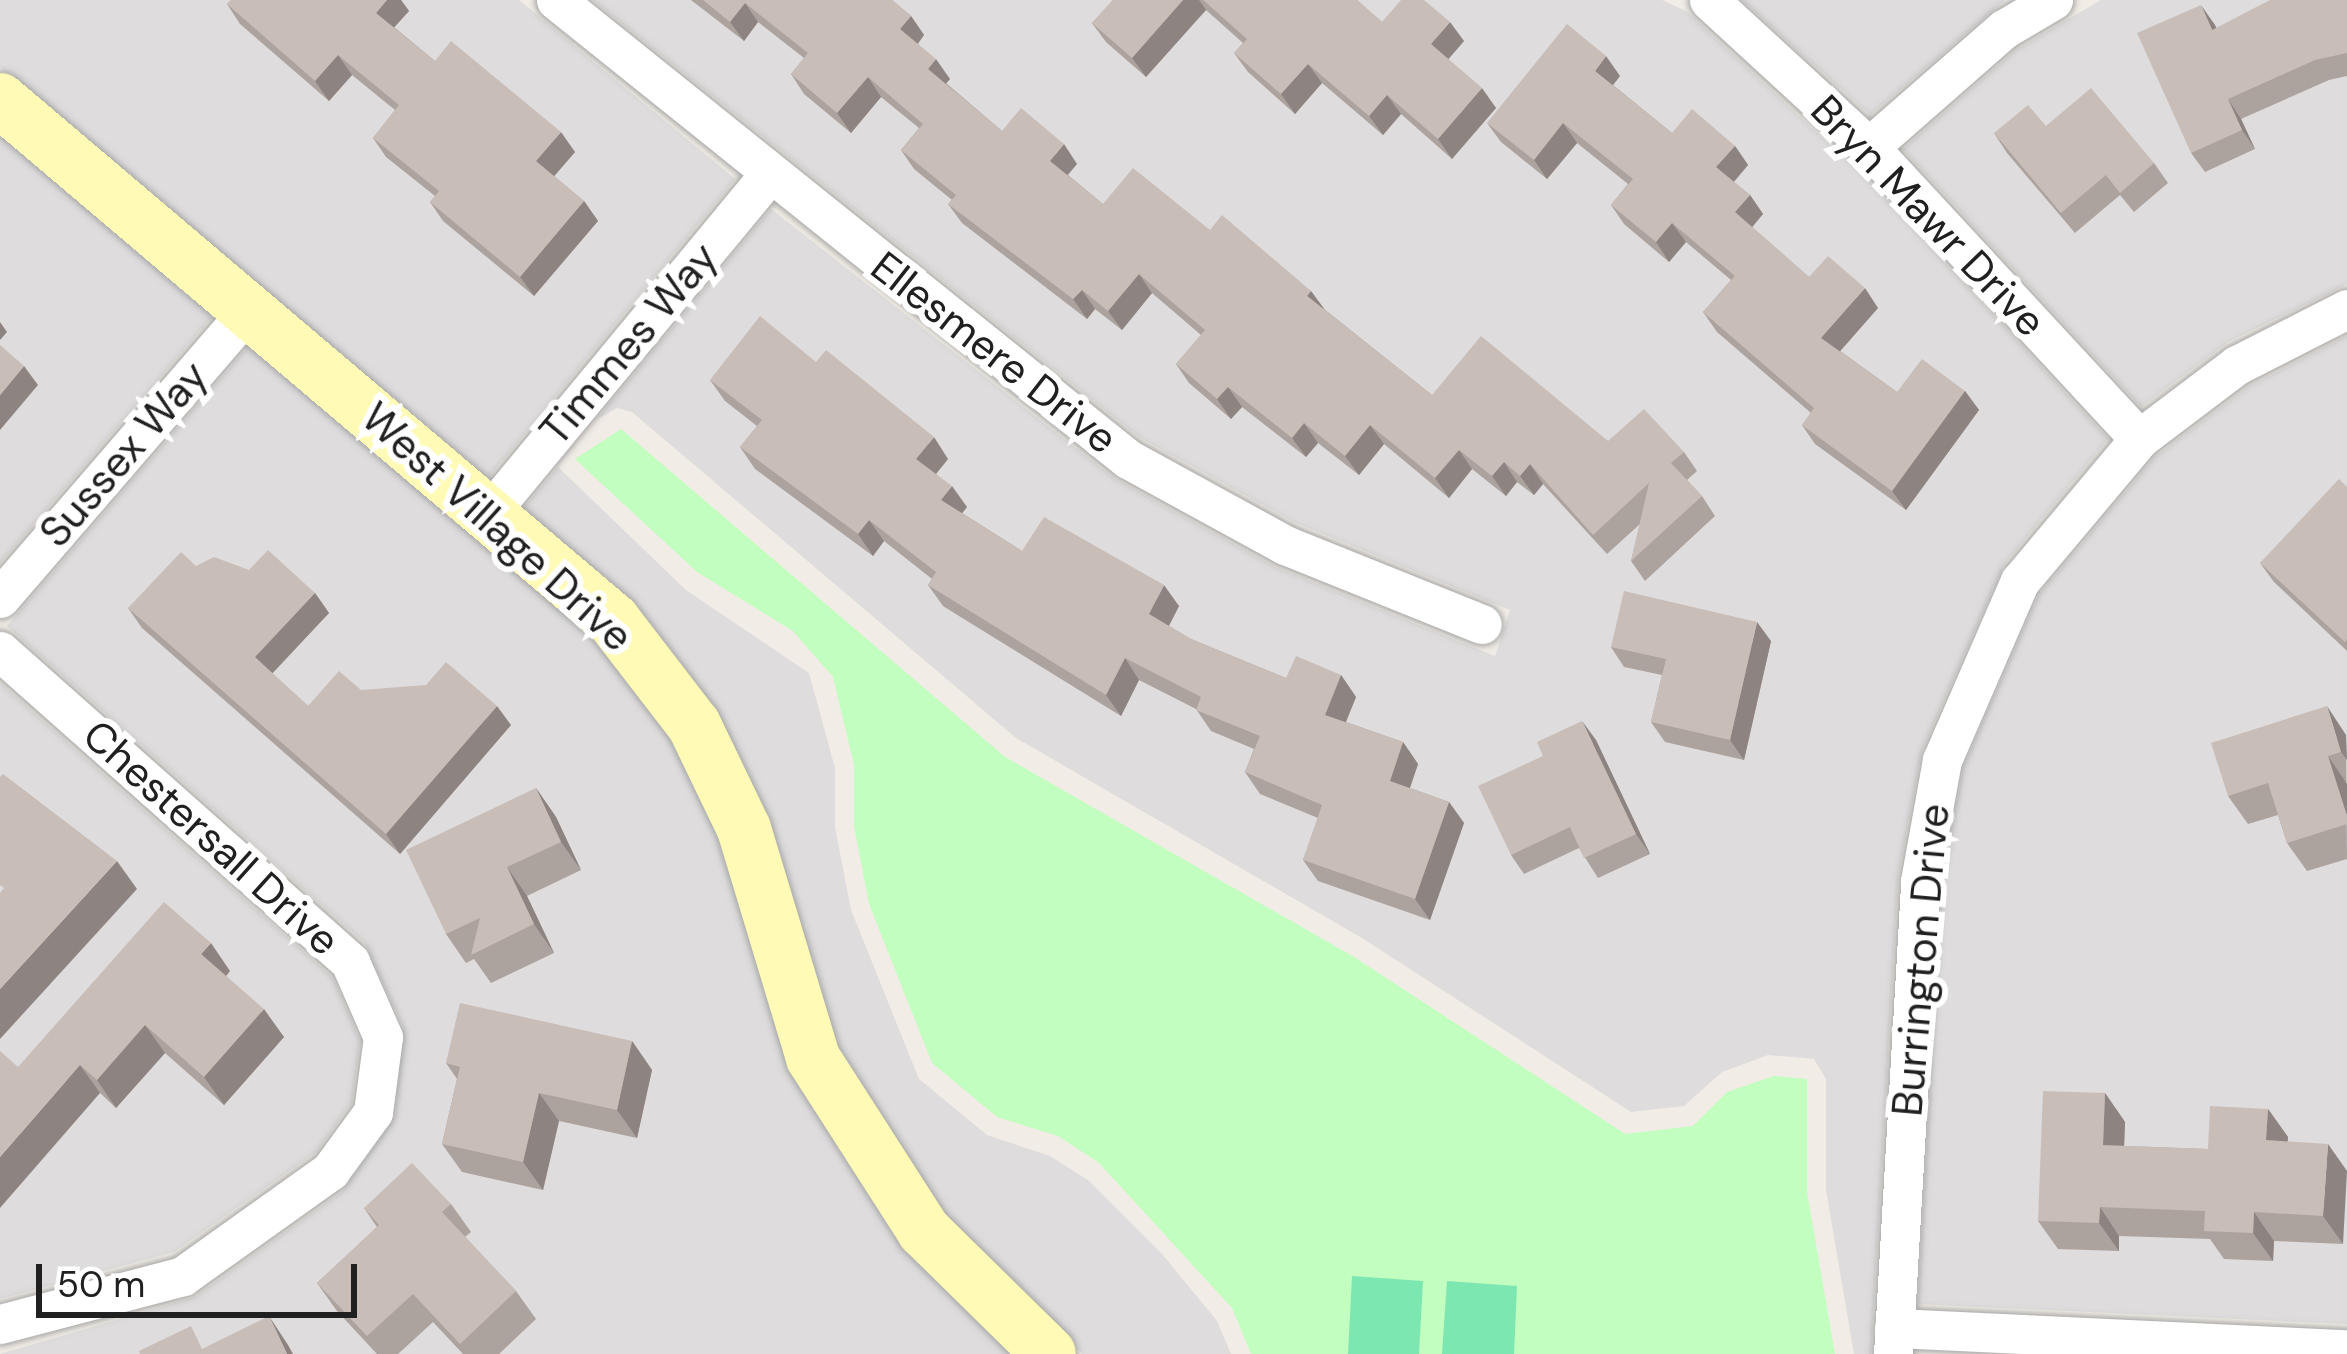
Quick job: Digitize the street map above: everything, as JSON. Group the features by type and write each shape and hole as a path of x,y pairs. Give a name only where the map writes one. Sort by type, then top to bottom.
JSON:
{"street":[{"name":"Ellesmere Drive","path":"556,0 768,176 1128,459 1285,545 1482,624"},
{"name":"Bryn Mawr Drive","path":"1709,0 1869,147 2139,439"},
{"path":"1869,147 2004,29 2053,0"},
{"name":"West Village Drive","path":"0,100 613,620 694,725 744,829 813,1058 924,1231 1049,1354"},
{"name":"Timmes Way","path":"490,513 768,176"},
{"name":"Burrington Drive","path":"1893,1341 1920,881 1942,760 2020,581 2139,439 2237,364 2347,309"},
{"name":"Sussex Way","path":"0,598 249,310"},
{"name":"Chestersall Drive","path":"0,651 350,962 382,1037 373,1112 330,1171 183,1276 0,1324"},
{"path":"1893,1341 2347,1349"}],"shaded area":[{"path":"0,0 519,0 735,179 487,479 8,76 0,67"},
{"path":"593,0 1662,0 1686,11 1868,180 2108,439 2004,564 1922,750 1898,876 1871,1354 1854,1354 1826,1190 1826,1079 1814,1059 1768,1055 1722,1072 1684,1106 1631,1112 1362,938 1016,738 632,412 617,408 596,420 771,209 1115,479 1275,567 1495,656 1510,610 1294,522 1139,437"},
{"path":"1742,0 2005,0 1870,115"},
{"path":"2101,0 2347,0 2347,284 2228,342 2141,407 1903,149 2016,50"},
{"path":"0,132 215,313 0,563"},
{"path":"2347,336 2347,1324 1918,1304 1942,885 1963,768 2038,596 2154,458 2248,387"},
{"path":"251,343 598,638 676,740 723,839 792,1066 1015,1354 0,1354 195,1297 342,1192 395,1116 403,1026 364,942 7,626"},
{"path":"558,467 686,590 809,673 835,768 835,827 851,910 919,1079 987,1135 1050,1156 1088,1180 1163,1255 1217,1321 1231,1354 1082,1354 940,1214 832,1047 765,821 522,510"},
{"path":"0,683 333,978 360,1041 352,1102 316,1152 174,1252 0,1299"}],"green space":[{"path":"621,429 1005,757 1354,957 1625,1134 1693,1126 1727,1092 1774,1076 1807,1079 1807,1192 1835,1354 1251,1354 1232,1308 1099,1163 1058,1136 997,1117 932,1063 869,904 854,826 854,765 833,677 793,631 697,572 575,459"},
{"path":"1352,1276 1423,1281 1419,1354 1348,1354"},
{"path":"1447,1281 1517,1286 1514,1354 1442,1354"}],"building":[{"path":"231,0 387,0 376,13 435,61 451,41 561,132 536,161 584,201 520,277 430,202 439,191 373,138 399,105 338,55 315,81 227,4"},
{"path":"703,0 892,0 911,16 900,29 936,59 928,69 1002,131 1021,108 1064,144 1050,161 1103,204 1133,168 1210,230 1222,215 1311,291 1307,296 1432,395 1481,336 1608,441 1644,409 1684,452 1671,463 1702,496 1631,561 1649,483 1593,535 1530,464 1520,476 1504,462 1492,476 1459,450 1435,478 1370,425 1345,456 1304,423 1292,438 1228,387 1217,399 1176,364 1205,330 1139,274 1108,311 1082,290 1073,299 948,204 956,195 901,150 923,124 868,77 837,113 791,74 808,53 745,3 730,22"},
{"path":"1113,0 1183,0 1132,58 1092,23"},
{"path":"1203,0 1357,0 1382,22 1401,0 1424,0 1450,22 1431,44 1482,88 1438,139 1387,95 1369,116 1308,64 1281,94 1234,53 1247,39"},
{"path":"2270,0 2347,0 2347,53 2315,60 2228,99 2242,130 2191,153 2137,33 2201,5 2212,30"},
{"path":"1567,24 1606,56 1595,71 1672,133 1692,109 1735,146 1716,167 1750,195 1735,212 1809,277 1828,256 1865,288 1821,338 1897,392 1922,359 1965,391 1892,491 1802,425 1814,408 1703,312 1735,276 1672,223 1656,242 1611,205 1633,179 1563,123 1534,160 1487,123"},
{"path":"2091,88 2154,163 2120,193 2106,175 2061,213 1994,133 2028,105 2046,126"},
{"path":"760,316 816,362 826,350 934,437 916,459 952,486 941,500 1022,551 1044,517 1164,585 1149,614 1191,639 1286,678 1296,656 1341,675 1325,715 1403,742 1390,781 1449,802 1415,899 1303,860 1322,805 1245,772 1260,736 1196,710 1201,697 1125,658 1106,695 928,585 936,572 869,520 858,534 740,447 762,420 710,380"},
{"path":"0,345 24,366 0,395"},
{"path":"2339,479 2347,487 2345,642 2260,563"},
{"path":"268,550 315,593 255,657 308,706 339,671 361,690 426,685 446,662 497,706 386,834 128,608 181,552 196,566 214,557 249,570"},
{"path":"1624,591 1757,622 1730,740 1651,722 1666,659 1611,647"},
{"path":"2327,706 2341,752 2328,756 2347,824 2287,843 2268,783 2228,796 2211,743"},
{"path":"1582,721 1636,834 1584,858 1570,827 1511,855 1478,786 1543,756 1537,742"},
{"path":"3,774 117,861 0,989 0,893 4,888 0,885 0,777"},
{"path":"536,788 561,842 507,867 534,924 471,955 480,918 446,934 406,850"},
{"path":"164,902 211,943 201,954 264,1009 204,1077 145,1025 97,1080 80,1065 0,1157 0,1051 18,1067"},
{"path":"460,1003 632,1041 617,1110 539,1093 523,1162 442,1144 460,1067 446,1063"},
{"path":"2043,1091 2105,1093 2103,1145 2208,1149 2210,1106 2268,1109 2266,1140 2328,1144 2323,1216 2254,1212 2253,1233 2204,1231 2205,1211 2100,1207 2099,1223 2038,1221"},
{"path":"412,1163 451,1204 442,1212 516,1291 460,1344 413,1294 367,1336 317,1283 379,1225 364,1208"},
{"path":"269,1316 287,1354 139,1351 191,1326 202,1349"}]}
